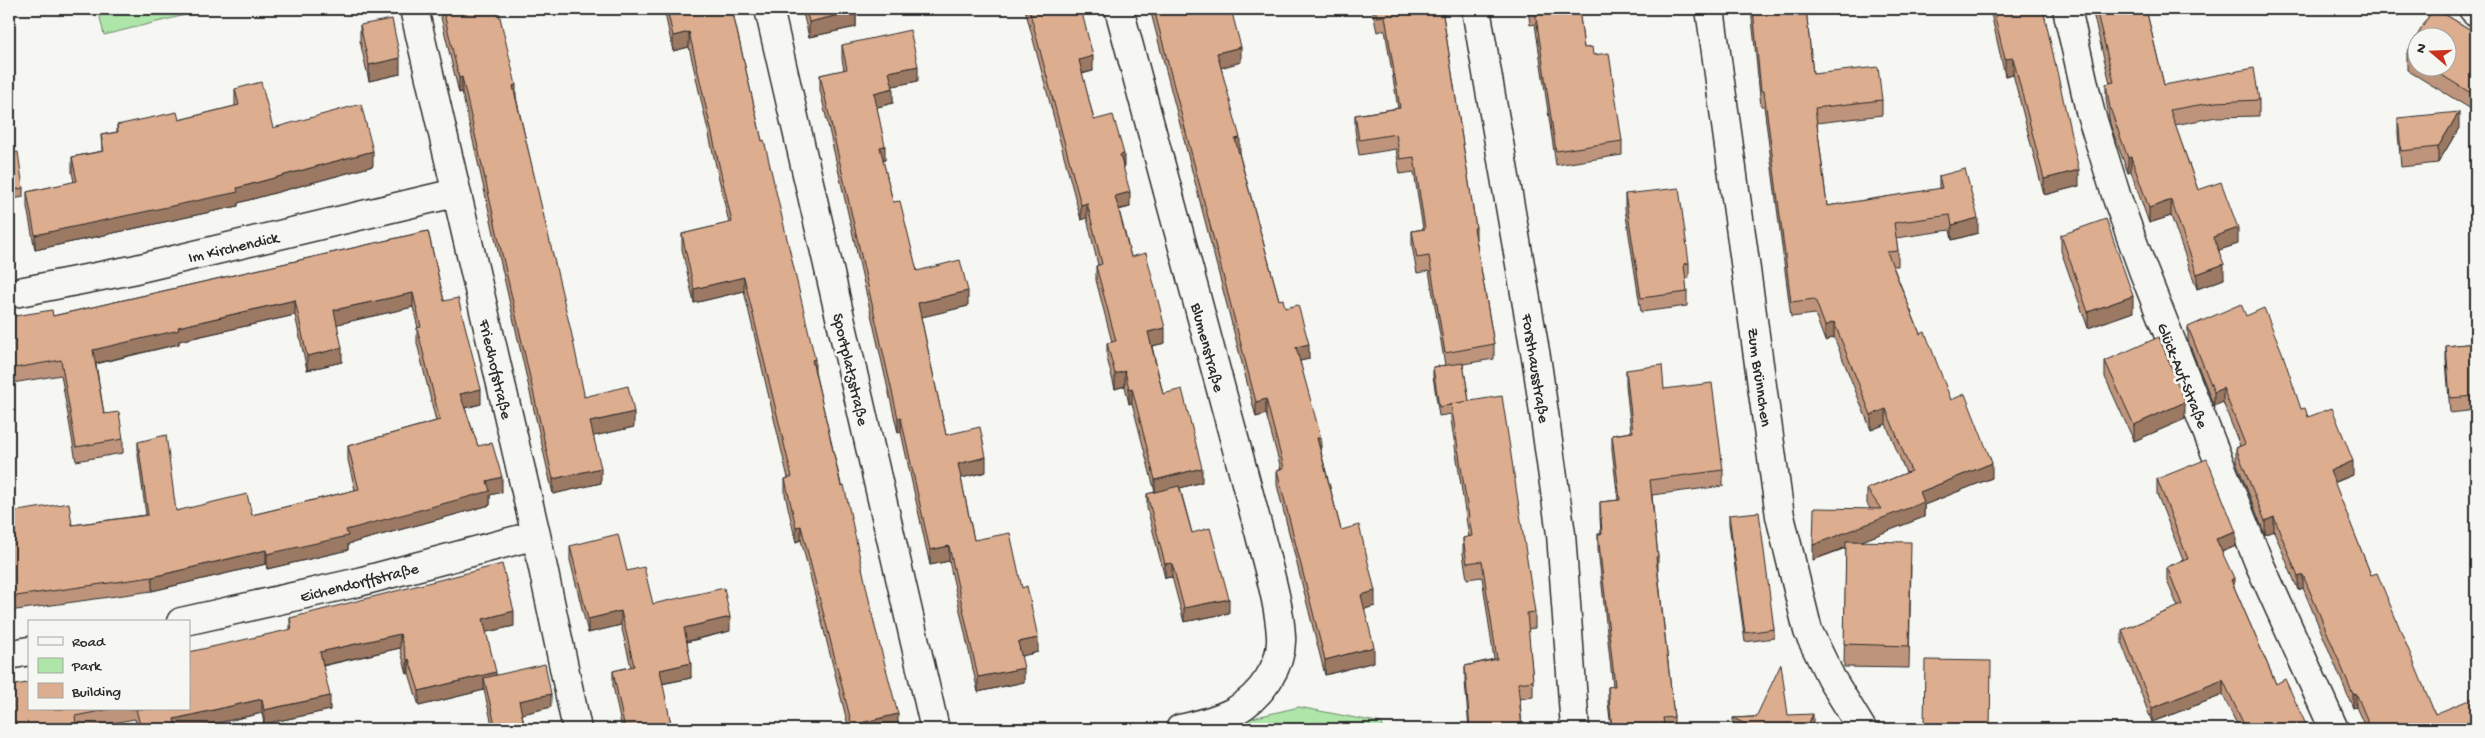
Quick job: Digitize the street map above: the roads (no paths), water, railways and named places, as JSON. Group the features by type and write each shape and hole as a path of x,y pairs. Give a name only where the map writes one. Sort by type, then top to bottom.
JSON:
{"street":[{"name":"Friedhofstraße","path":"414,9 455,193 536,535 578,729"},
{"name":"Sportplatzstraße","path":"769,9 935,729"},
{"name":"Blumenstraße","path":"1119,9 1276,603 1282,638 1277,664 1265,684 1235,711 1200,725 1180,729"},
{"name":"Forsthausstraße","path":"1476,9 1537,364 1561,534 1575,729"},
{"name":"Zum Brünnchen","path":"1710,9 1780,516 1808,630 1831,678 1862,729"},
{"name":"Glück-Auf-Straße","path":"2067,9 2090,111 2117,198 2143,270 2259,563 2334,729"},
{"path":"2473,9 2476,12"},
{"name":"Im Kirchendick","path":"9,294 132,270 455,193"},
{"name":"Eichendorffstraße","path":"190,620 356,583 536,535"},
{"path":"9,655 28,651"}]}
